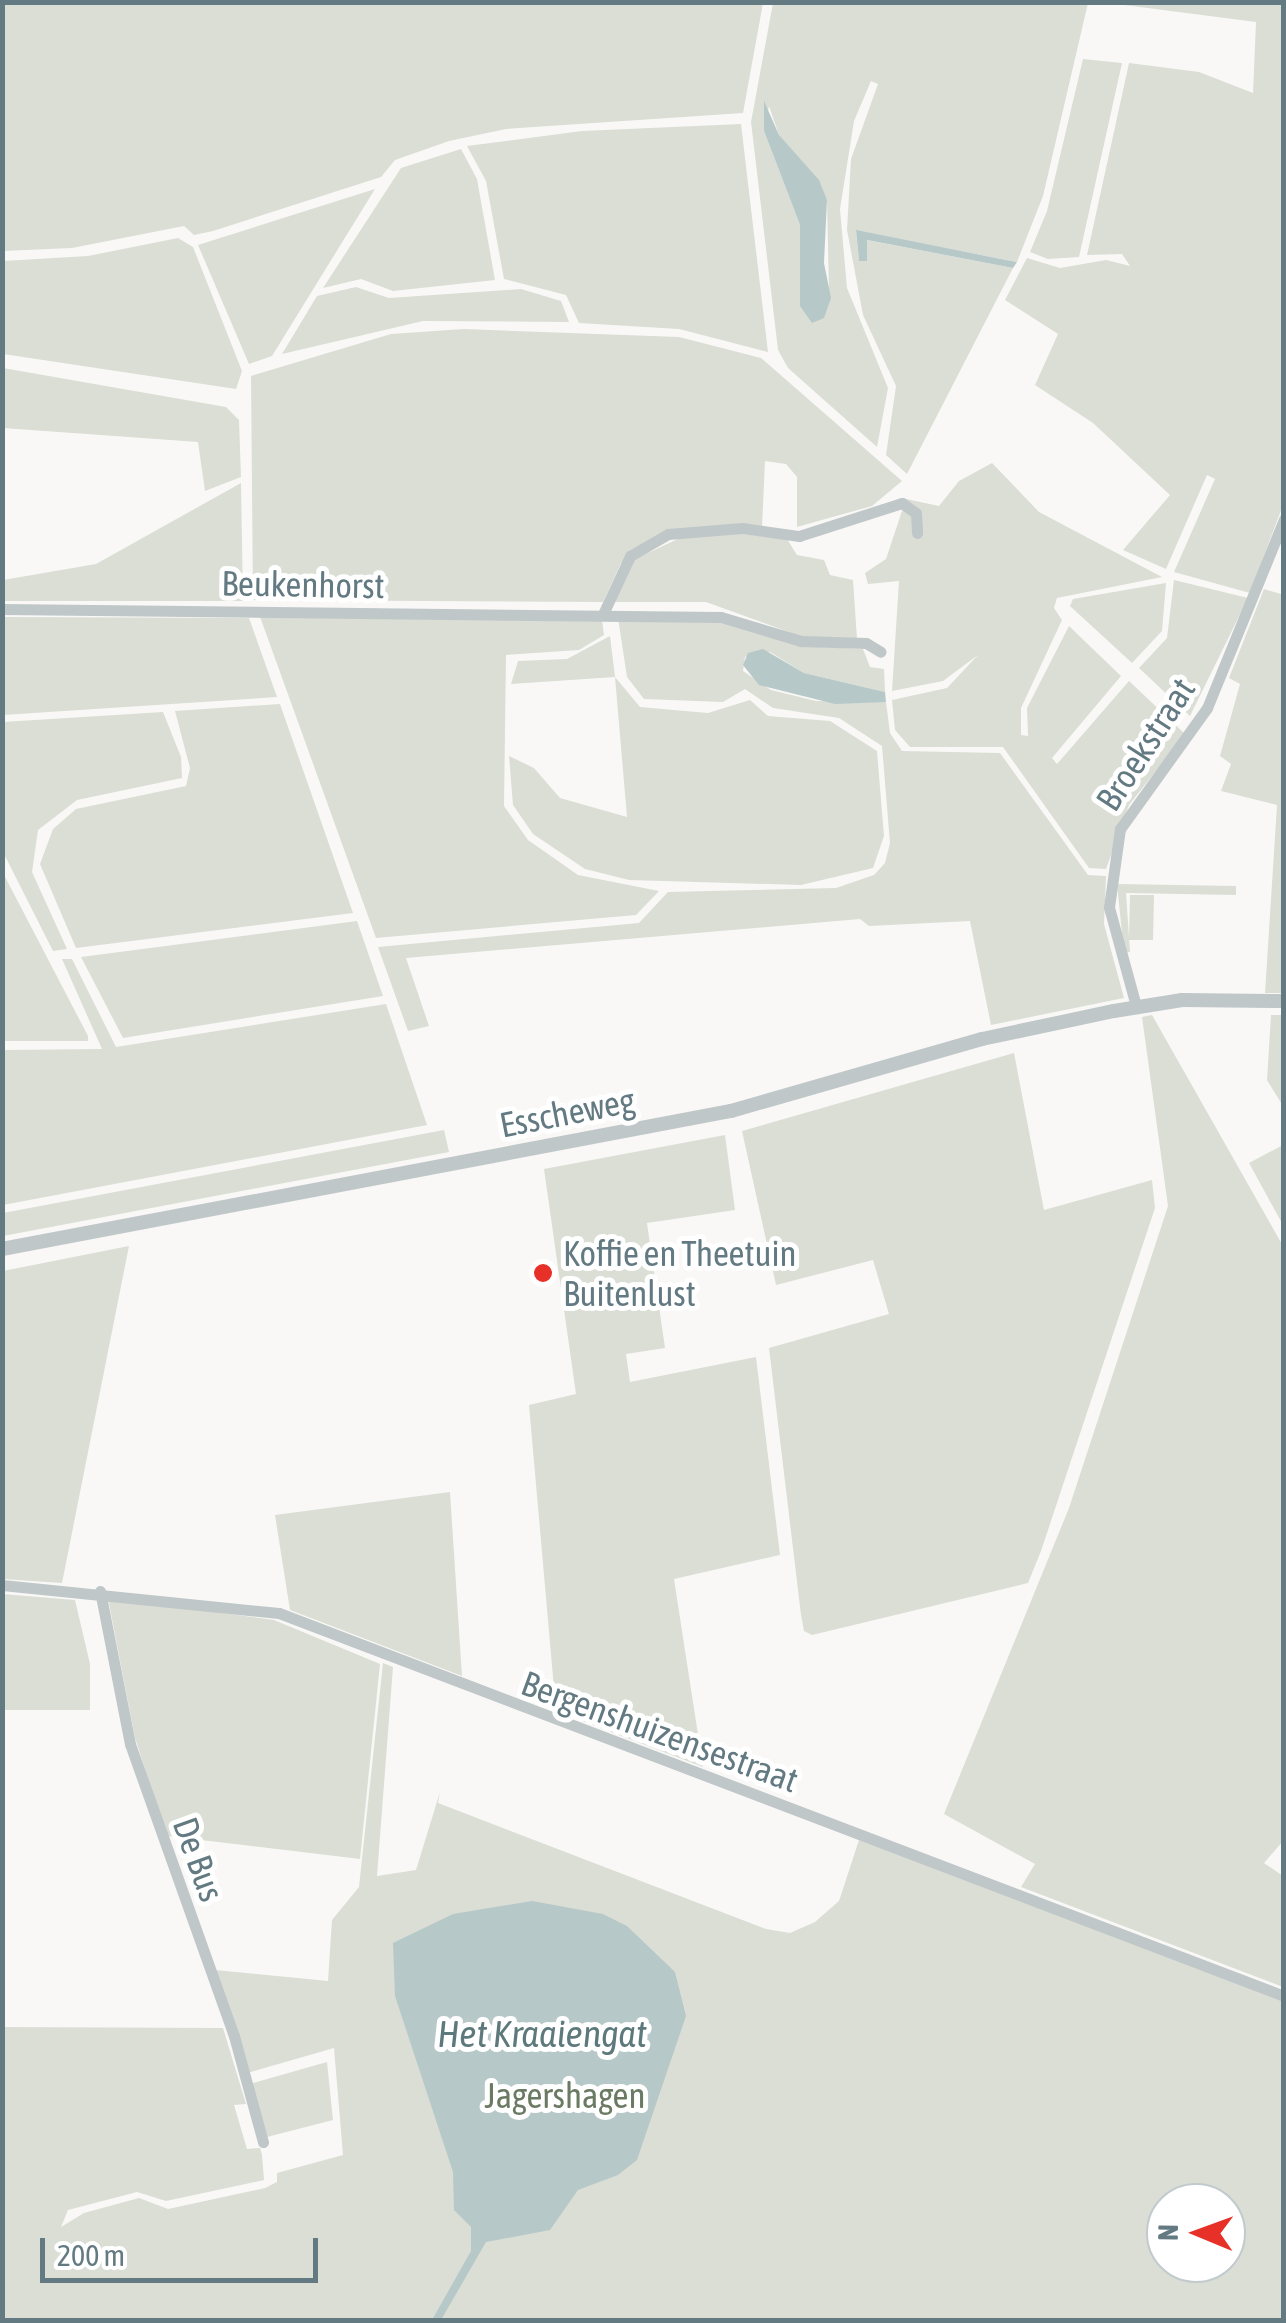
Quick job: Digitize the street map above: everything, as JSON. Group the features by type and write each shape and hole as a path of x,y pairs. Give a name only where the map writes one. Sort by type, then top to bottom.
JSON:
{"street":[{"path":"603,614 630,556 668,534 742,528 800,536 902,504 916,513 917,532"},
{"name":"Broekstraat","path":"1136,1006 1108,906 1120,830 1207,708 1284,519"},
{"name":"Beukenhorst","path":"2,608 735,618 800,641 866,643 881,652"},
{"name":"Esscheweg","path":"2,1249 714,1115 982,1039 1136,1006 1284,1001"},
{"name":"Bergenshuizensestraat","path":"2,1584 100,1591 279,1613 1284,1996"},
{"name":"De Bus","path":"100,1591 130,1744 234,2036 263,2142"}],"green space":[{"path":"2,3 763,3 743,113 506,129 449,141 395,160 381,177 213,231 194,235 184,226 72,248 3,251"},
{"path":"773,3 1088,3 1043,196 1017,262 856,231 859,261 866,240 1013,268 907,474 886,455 896,386 863,315 847,230 851,159 878,84 871,81 854,121 840,209 847,288 888,388 877,447 788,368 778,350 751,122","holes":["769,106 779,135 827,200 829,291 800,306 800,225 764,131"]},
{"path":"1109,3 1283,3 1283,505 1250,593 1174,572 1215,479 1207,475 1166,569 1123,550 1170,495 1093,423 1035,385 1058,334 1005,300 1027,258 1060,268 1106,260 1130,266 1122,254 1087,255 1129,63 1199,72 1253,93 1256,22"},
{"path":"1083,59 1122,63 1079,257 1048,259 1030,252 1047,211"},
{"path":"741,124 768,352 679,329 579,323 566,295 504,279 486,181 467,146 582,131"},
{"path":"461,149 477,179 495,280 393,291 361,279 323,288 401,168"},
{"path":"375,189 272,356 249,364 198,245"},
{"path":"178,238 193,247 242,371 236,389 3,354 3,261 88,256"},
{"path":"356,287 389,298 521,289 561,301 569,322 423,321 282,354 317,296"},
{"path":"464,329 679,337 761,358 902,481 872,506 797,527 797,477 786,464 765,461 762,528 690,528 621,563 603,602 253,600 251,376 391,334"},
{"path":"3,368 226,407 239,420 241,477 205,491 198,442 3,428"},
{"path":"992,463 1039,512 1162,577 1057,598 1054,608 1062,620 1021,708 1021,735 1028,736 1027,708 1069,626 1121,676 1052,758 1057,764 1129,681 1185,734 1129,805 1106,869 1089,868 1003,747 910,747 895,730 892,700 947,688 978,655 943,681 892,691 899,581 868,584 865,573 886,559 906,499 939,506 959,481"},
{"path":"241,483 243,601 3,601 3,580 96,564"},
{"path":"733,533 787,539 797,555 824,560 830,575 853,580 857,639 805,638 706,602 611,602 635,559 680,538"},
{"path":"1174,580 1248,598 1190,716 1139,668 1167,638"},
{"path":"1166,583 1162,631 1132,663 1070,606 1073,599"},
{"path":"1264,589 1284,595 1283,993 1265,993 1277,805 1221,791 1231,764 1220,756 1240,684 1229,678"},
{"path":"259,614 602,620 604,635 579,650 506,655 504,806 528,840 578,875 659,891 636,915 376,938"},
{"path":"3,617 249,618 277,697 3,715"},
{"path":"618,618 709,619 799,646 863,649 870,667 884,669 885,692 804,673 770,652 745,657 743,671 771,690 816,701 886,702 890,733 902,751 1000,753 1088,875 1106,876 1104,924 1124,998 991,1025 970,921 869,926 860,919 406,958 429,1026 408,1031 378,947 639,923 668,892 836,888 874,875 885,863 890,843 882,746 839,718 773,708 745,689 723,702 644,699 627,677"},
{"path":"610,636 615,677 511,684 518,661 567,659"},
{"path":"615,677 640,707 708,713 750,700 768,716 830,721 877,751 884,836 873,868 801,885 629,880 585,869 533,834 513,805 509,756 534,768 560,798 627,817"},
{"path":"280,704 353,913 76,948 40,864 53,829 76,809 186,786 190,768 175,711"},
{"path":"163,712 181,757 182,778 77,800 38,830 32,872 67,949 53,951 3,852 3,722"},
{"path":"2,871 88,1036 88,1041 3,1041"},
{"path":"1117,884 1236,886 1236,895 1126,893 1130,952 1124,953"},
{"path":"1130,895 1154,895 1153,940 1129,940"},
{"path":"357,921 383,996 123,1038 81,957"},
{"path":"62,959 72,959 116,1047 386,1004 427,1125 3,1205 3,1050 102,1049"},
{"path":"1152,1015 1283,1246 1284,1840 1264,1863 1283,1876 1283,1987 1021,1887 1035,1864 944,1814 1069,1508 1168,1206 1142,1017"},
{"path":"1271,1015 1283,1015 1283,1106 1267,1080"},
{"path":"1014,1053 1044,1210 1152,1180 1155,1208 1041,1551 1028,1583 812,1635 804,1631 801,1615 769,1348 889,1314 873,1260 776,1285 742,1131"},
{"path":"444,1130 449,1152 3,1236 3,1213"},
{"path":"725,1135 735,1210 647,1223 665,1348 626,1354 630,1382 756,1357 780,1555 674,1579 703,1767 556,1711 529,1405 576,1394 544,1169"},
{"path":"1283,1145 1283,1225 1249,1163"},
{"path":"129,1246 62,1583 3,1579 3,1271"},
{"path":"450,1492 462,1676 290,1610 275,1515"},
{"path":"2,1594 75,1600 90,1664 90,1710 3,1710"},
{"path":"108,1598 274,1620 380,1664 360,1859 167,1836 135,1738"},
{"name":"Jagershagen","path":"383,1663 393,1667 377,1876 416,1870 440,1792 438,1803 766,1929 790,1933 815,1922 839,1901 859,1840 1283,1992 1283,2320 3,2320 2,2027 223,2028 246,2104 234,2105 247,2149 260,2148 264,2180 166,2201 137,2192 68,2210 61,2227 84,2213 139,2198 168,2209 265,2188 277,2182 277,2173 343,2155 334,2048 247,2073 215,1970 328,1981 332,1920 359,1887"},
{"path":"327,2062 333,2120 267,2137 250,2084"}],"water":[{"path":"764,101 779,135 819,180 827,200 824,263 831,298 824,318 812,323 800,306 800,225 764,131"},
{"path":"856,230 1017,262 1013,268 867,240 867,261 859,261"},
{"path":"763,649 804,673 885,692 886,702 835,704 759,685 743,665 748,653"},
{"name":"Het Kraaiengat","path":"532,1901 603,1914 627,1926 675,1972 686,2016 637,2160 618,2175 578,2190 550,2230 486,2242 441,2320 432,2320 471,2251 471,2227 454,2210 453,2172 395,1996 393,1943 453,1914"}],"place":[{"name":"Koffie en Theetuin Buitenlust","path":"543,1273"}]}
